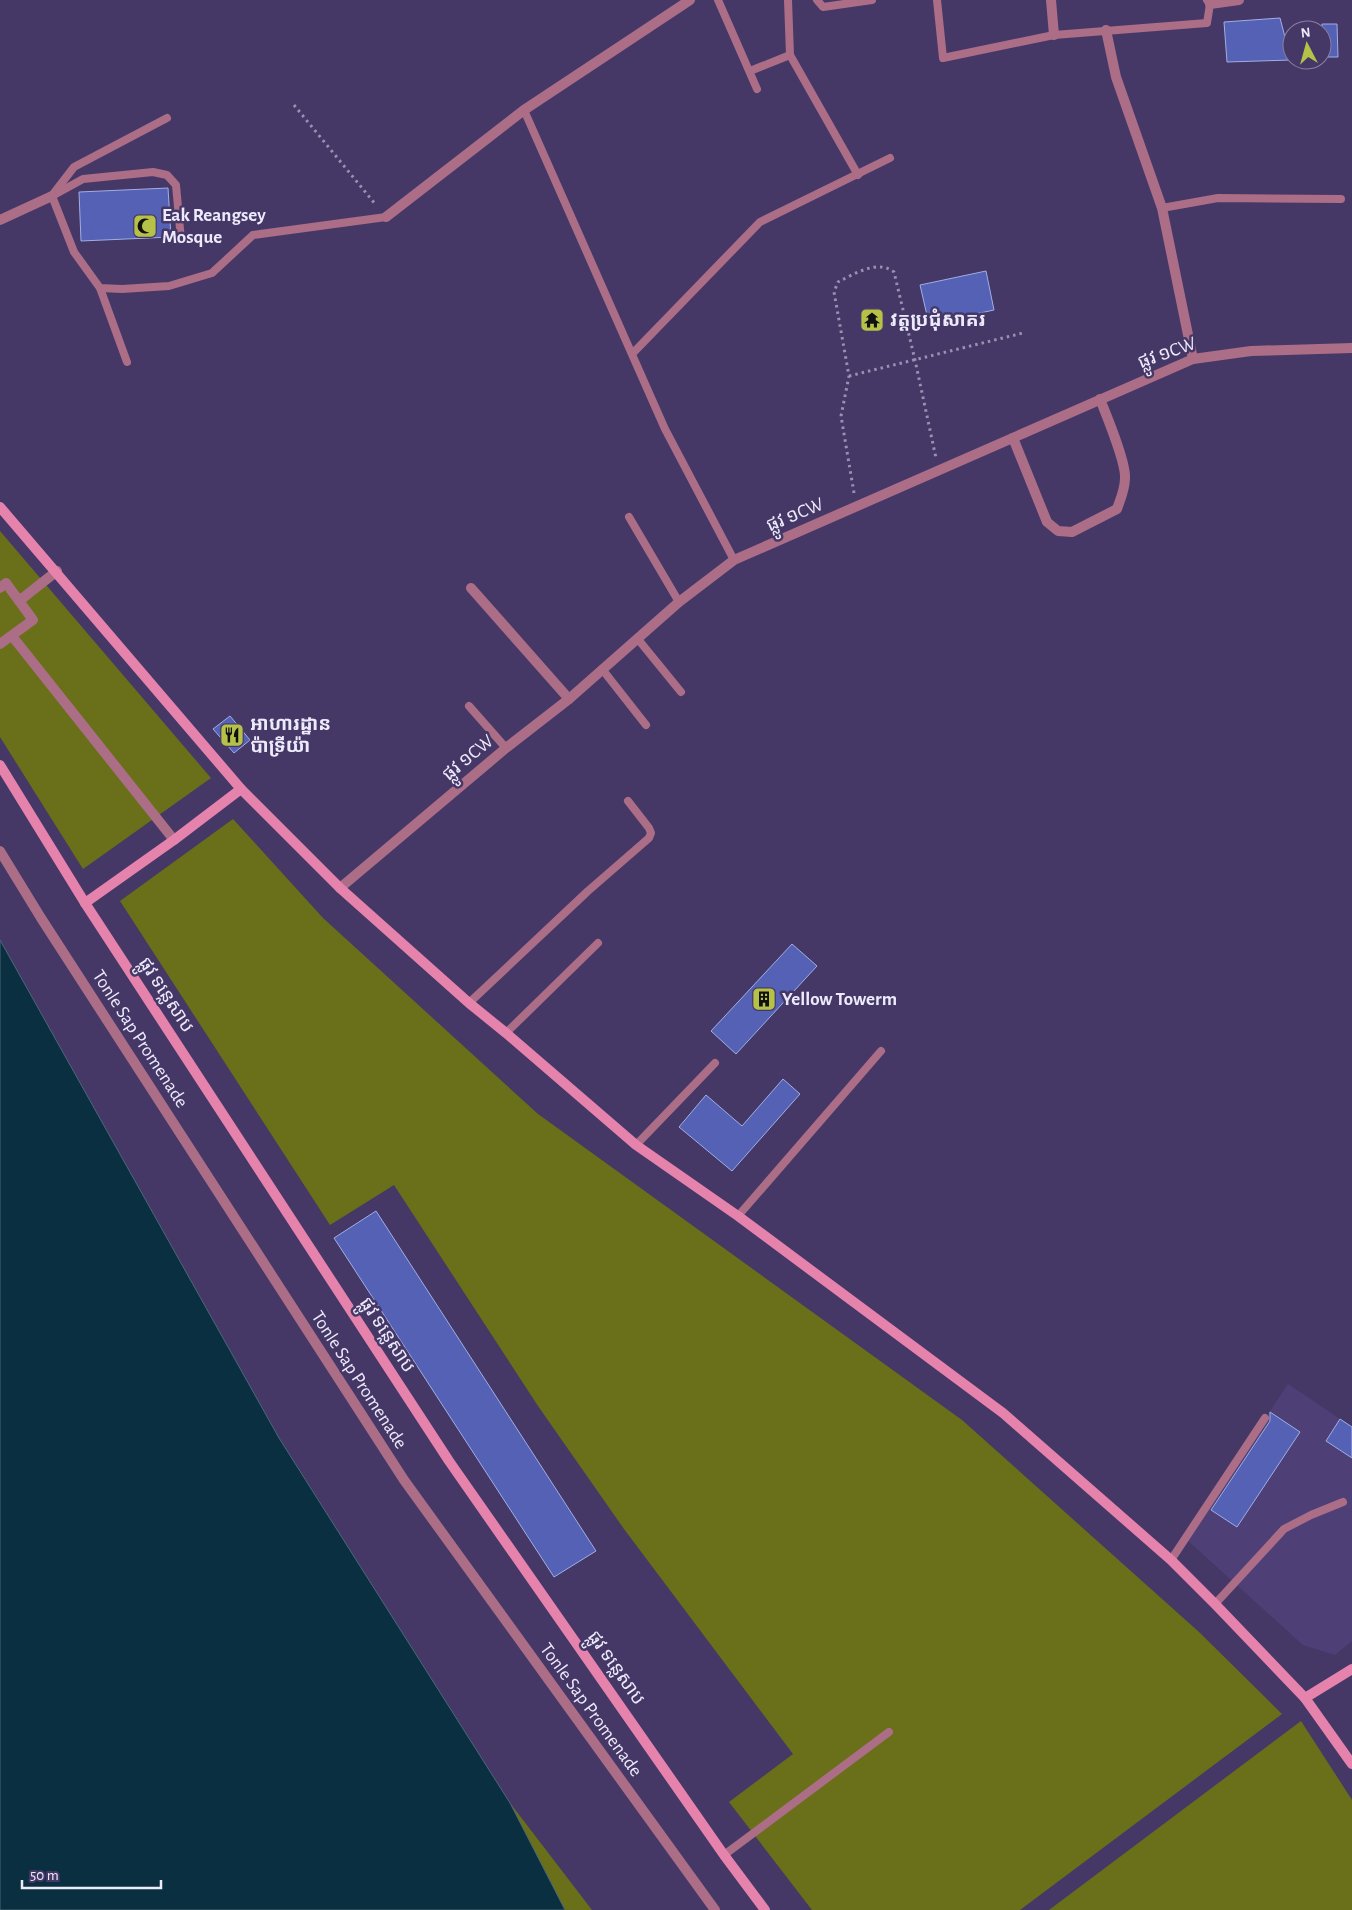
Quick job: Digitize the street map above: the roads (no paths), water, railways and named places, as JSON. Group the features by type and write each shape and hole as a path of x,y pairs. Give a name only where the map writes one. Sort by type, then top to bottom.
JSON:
{"street":[{"path":"386,217 524,110 689,0"},
{"path":"1051,0 1054,35"},
{"path":"1208,2 1238,0"},
{"path":"1106,30 1116,77 1162,208 1193,358"},
{"path":"0,220 52,196"},
{"name":"ផ្លូវ ១CW","path":"340,888 506,748 569,698 679,602 734,560 1193,358 1251,351 1352,348"},
{"path":"1013,438 1048,522 1058,531 1072,532 1117,509 1124,491 1126,476 1122,459 1100,399"},
{"path":"0,507 241,789 340,888 469,1004 506,1033 636,1145 738,1216 1003,1413 1170,1560 1215,1604 1305,1698 1352,1764"},
{"path":"19,601 57,572"},
{"path":"0,588 6,583 33,620 0,644"},
{"path":"471,588 569,698"},
{"path":"12,636 174,840"},
{"name":"ផ្លូវ ទន្លេសាប","path":"0,765 85,903 449,1461 724,1855 765,1910"},
{"path":"85,903 174,840 241,789"},
{"name":"Tonle Sap Promenade","path":"0,851 41,918 404,1480 715,1910"},
{"path":"1305,1698 1352,1669"}],"lane":[{"path":"718,0 757,89"},
{"path":"788,0 790,55 858,175"},
{"path":"817,0 822,7 872,0"},
{"path":"937,0 943,58 1054,35 1207,23 1208,2"},
{"path":"750,71 790,55"},
{"path":"524,110 665,429 734,560"},
{"path":"52,196 74,167 167,118"},
{"path":"633,353 760,222 890,158"},
{"path":"52,196 83,179 153,172 167,175 176,185 181,240"},
{"path":"52,196 74,252 100,288 127,362"},
{"path":"1162,208 1218,198 1341,199"},
{"path":"100,288 122,289 169,286 212,273 253,235 386,217"},
{"path":"630,516 679,602"},
{"path":"637,638 681,692"},
{"path":"602,669 646,725"},
{"path":"469,706 506,748"},
{"path":"469,1004 588,891 649,838 651,833 649,828 628,801"},
{"path":"506,1033 598,943"},
{"path":"738,1216 881,1052"},
{"path":"636,1145 715,1062"},
{"path":"1170,1560 1265,1418"},
{"path":"1215,1604 1284,1529 1343,1502"},
{"path":"724,1855 889,1732"}],"water":[{"path":"0,940 279,1438 510,1803 565,1910 0,1910"}],"place":[{"name":"Eak Reangsey Mosque","path":"145,226"},
{"name":"វត្តប្រជុំសាគរ","path":"872,320"},
{"name":"អាហារដ្ឋាន ប៉ាទ្រីយ៉ា","path":"232,735"},
{"name":"Yellow Towerm","path":"764,999"}]}
